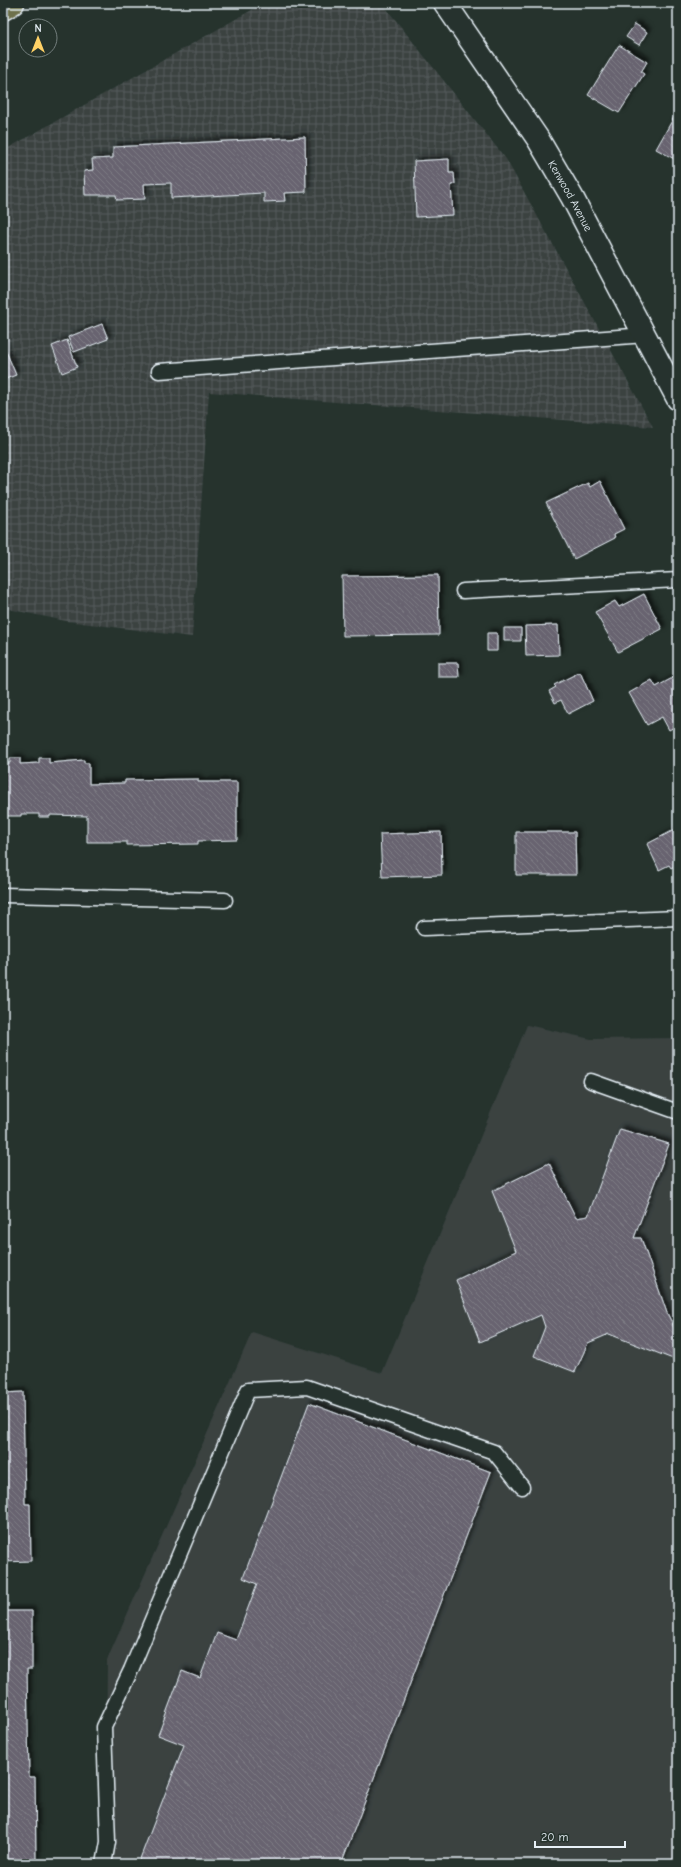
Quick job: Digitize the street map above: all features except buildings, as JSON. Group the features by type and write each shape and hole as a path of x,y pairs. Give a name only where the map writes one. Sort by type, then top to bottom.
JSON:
{"highway":[{"path":"3,9 13,3"}],"main road":[{"name":"Kenwood Avenue","path":"445,3 538,139 594,237 678,399"}],"lane":[{"path":"159,371 646,335"},
{"path":"463,591 678,580"},
{"path":"3,895 225,900"},
{"path":"424,928 678,918"},
{"path":"591,1081 678,1112"},
{"path":"104,1864 108,1842 104,1727 131,1670 248,1390 307,1386 494,1452 522,1487"}],"shaded area":[{"path":"264,3 382,3 506,159 653,427 209,392 192,637 66,621 3,608 3,151"},
{"path":"527,1025 591,1039 678,1038 678,1864 105,1864 107,1660 252,1332 382,1373"}]}
